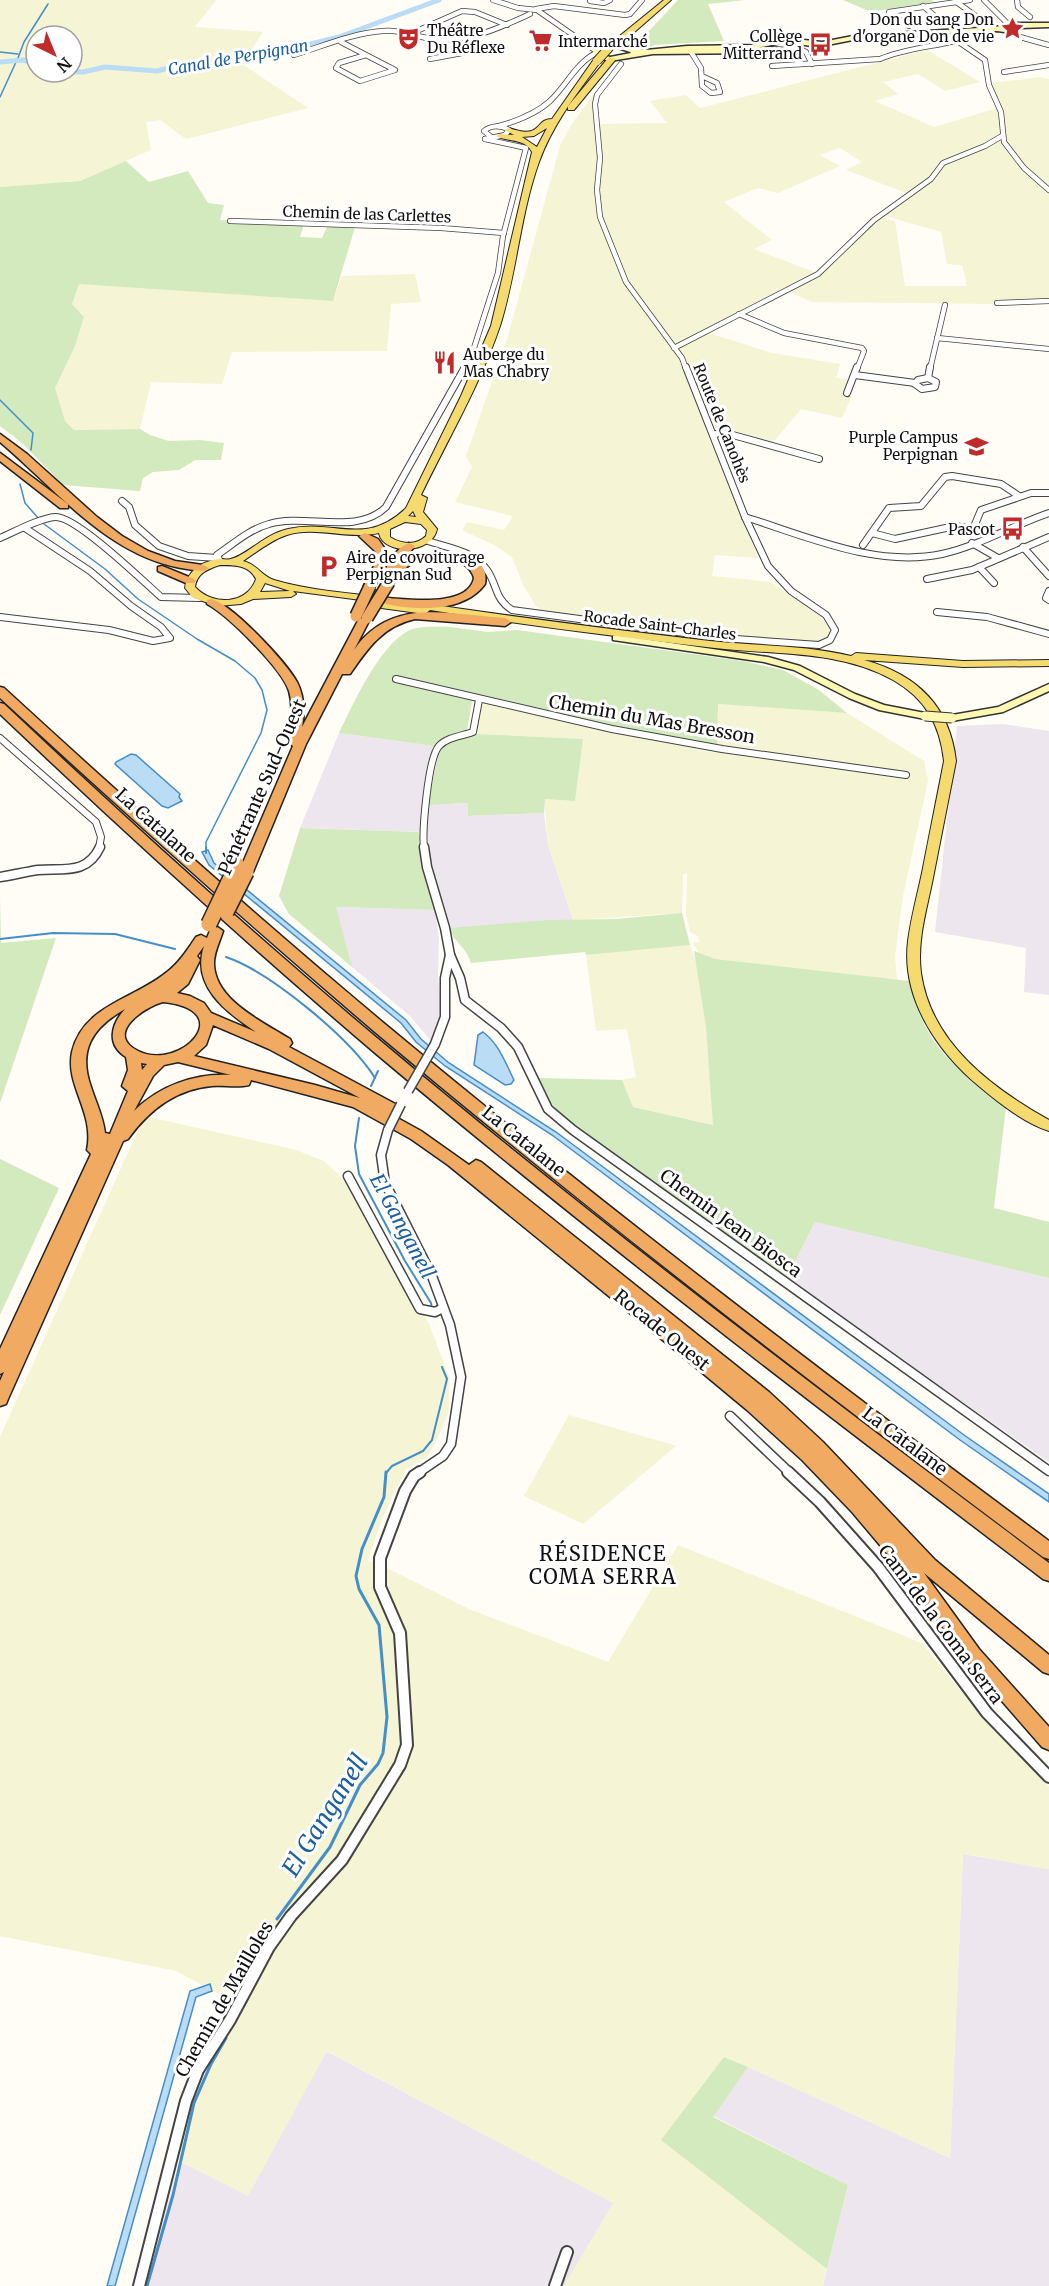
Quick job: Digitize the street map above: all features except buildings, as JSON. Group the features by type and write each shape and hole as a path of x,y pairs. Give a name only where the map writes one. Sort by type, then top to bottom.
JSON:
{"highway":[{"path":"0,437 30,460 71,502 140,553 179,566 202,568"},
{"path":"0,456 136,558 190,585"},
{"path":"365,536 377,541 382,550 379,585"},
{"path":"379,585 390,557 387,540"},
{"path":"379,585 408,546"},
{"path":"379,585 403,565 413,560 438,555 465,561 477,570 479,577 474,590 452,601 426,603 386,601"},
{"name":"Pénétrante Sud-Ouest","path":"297,743 379,585"},
{"path":"205,600 231,614 243,630 285,671 295,691 299,709 297,743"},
{"path":"297,743 311,733 350,665 382,627 402,617 424,614 484,622 504,622"},
{"name":"Pénétrante Sud-Ouest","path":"196,1004 190,994 191,978 212,928 242,868 321,689 361,619"},
{"name":"La Catalane","path":"0,691 249,917 505,1132 762,1334 1049,1551"},
{"name":"La Catalane","path":"0,707 59,765 240,927 502,1149 749,1346 1049,1574"},
{"path":"212,928 207,961 208,972 219,995 350,1086"},
{"name":"Pénétrante Sud-Ouest","path":"81,1193 98,1143 98,1124 78,1073 81,1045 96,1022 110,1011 172,976 212,928"},
{"name":"Pénétrante Sud-Ouest","path":"163,997 183,981 201,940"},
{"path":"133,1055 126,1050 119,1038 120,1024 136,1006 163,997 180,998 196,1004"},
{"name":"Rocade Ouest","path":"196,1004 207,1017 274,1045 425,1128 459,1152 763,1397 817,1447 929,1566 1049,1666"},
{"name":"Rocade Ouest","path":"133,1055 159,1061 178,1057 193,1050 203,1040 208,1029 207,1017"},
{"name":"Pénétrante Sud-Ouest","path":"0,1367 130,1083 135,1070 133,1055"},
{"name":"Rocade Ouest","path":"178,1057 292,1084 358,1103 416,1135 453,1161 753,1405 808,1455 858,1507 912,1570 973,1655 1049,1741"},
{"path":"0,1399 105,1167 132,1096 143,1075 159,1061"},
{"path":"105,1167 136,1117 152,1102 170,1091 212,1080 292,1084"}],"main road":[{"path":"233,562 274,536 288,531 307,529 373,532 399,520 410,509 483,358 506,287 523,201 534,162 552,124 597,55 666,0"},
{"path":"255,569 264,549 286,536 304,532 365,536 408,546 428,541 433,533 432,529 418,512 419,505 489,359 508,303 532,182 543,152 597,55"},
{"path":"543,152 565,114 622,57"},
{"path":"508,130 522,136 540,131 582,79"},
{"path":"500,136 524,140 536,150 522,193 523,201"},
{"path":"399,520 413,519 425,522"},
{"path":"386,527 384,530 387,540"},
{"path":"219,560 233,562 255,569 261,579 257,591 251,596 232,602 205,600 190,585 202,568 219,560"},
{"name":"Rocade Saint-Charles","path":"261,579 291,588 683,641 818,653 844,658 883,671 914,690 936,712 944,725 949,743 950,760 935,830 913,959 915,978 925,1011 943,1041 976,1078 1009,1104 1049,1126"},
{"name":"Rocade Saint-Charles","path":"251,596 280,593 310,596 616,638 834,660 859,666 892,681 920,700 940,730 944,750 935,830"},
{"path":"683,641 963,664 1049,663"}],"street":[{"path":"493,0 544,17 597,55"},
{"path":"548,0 549,6"},
{"path":"578,0 604,3 610,0"},
{"path":"294,55 379,31 437,40 468,38 490,33 531,12 549,6 625,15 630,14 642,0"},
{"path":"909,26 889,12 970,0"},
{"path":"984,0 1010,28 1023,38 1049,45"},
{"path":"1018,0 1018,7 1030,17"},
{"path":"956,1 987,24"},
{"path":"923,6 943,23 978,18"},
{"path":"410,34 462,11 474,12 507,25"},
{"path":"122,501 129,507 130,517 143,536 186,556 219,560 249,533 270,523 293,520 357,521 379,514 386,507 414,454 465,369 483,323 498,273 504,233 526,148 512,142 491,142 484,131 486,128 499,126 543,107 581,61 597,55 622,57 786,49 858,37 1049,26"},
{"path":"944,32 985,60 989,85 1001,112 1002,136 1024,168 1049,190"},
{"path":"430,59 478,50 468,38"},
{"path":"622,57 646,52 708,47 752,47 789,40 806,52 812,64"},
{"path":"772,66 880,59 896,52 906,52 955,41"},
{"path":"341,42 395,70 360,81 336,68 339,63 366,55"},
{"path":"778,42 776,46 792,52 799,64"},
{"path":"597,55 602,46 615,45 622,57"},
{"path":"704,77 714,81 721,90 717,93 705,90 702,83 704,77 695,54 696,49 708,47"},
{"name":"Route de Canohès","path":"428,541 463,552 479,561 487,569 496,599 512,610 722,638 819,645 829,642 835,630 826,615 779,580 768,566 745,517 689,374 674,348 626,282 600,217 597,190 600,158 595,104 597,95 622,57"},
{"path":"487,136 500,136 512,124 542,110 555,100 581,61"},
{"path":"1004,72 1049,65"},
{"path":"702,83 714,81"},
{"path":"499,126 508,130"},
{"path":"674,348 818,274 874,220 931,179 943,163 985,146 1002,136"},
{"name":"Chemin de las Carlettes","path":"230,221 441,228 504,233"},
{"path":"997,303 1049,301"},
{"path":"928,378 945,305"},
{"path":"739,314 784,333 862,348 864,351 848,393"},
{"path":"937,338 1049,350"},
{"path":"855,375 915,383 922,389 935,387 936,382 928,378 915,383"},
{"path":"713,435 722,432 819,459"},
{"path":"863,545 889,508 921,506 945,477 952,476 1001,484 1019,496"},
{"path":"973,529 981,510 1019,496 1036,492 1049,493"},
{"path":"745,517 879,555 899,557 942,554 1049,513"},
{"path":"0,538 53,517 66,518 127,566 154,593 161,597 205,600"},
{"path":"872,533 895,539 955,526 993,533"},
{"path":"0,617 109,630 153,641 170,638 160,627 90,571 25,528"},
{"path":"751,530 780,528"},
{"path":"927,579 979,567 1049,537"},
{"path":"972,543 998,558"},
{"path":"1023,547 1049,576"},
{"path":"979,567 994,584"},
{"path":"176,598 190,585"},
{"path":"1049,591 1046,598 1049,600"},
{"path":"937,612 987,617 1049,634"},
{"path":"616,638 774,661 804,671 874,705 925,716 952,718 999,711 1049,687"},
{"name":"Chemin du Mas Bresson","path":"396,679 612,729 722,750 906,775"},
{"name":"Chemin de Mailloles","path":"139,2286 186,2101 198,2070 230,2020 269,1947 291,1916 342,1860 400,1765 407,1745 400,1634 380,1587 378,1576 380,1558 405,1491 414,1476 443,1456 451,1444 461,1377 432,1276 385,1183 381,1155 388,1130 435,1044 445,1017 445,978 450,955 445,928 427,867 423,838 424,813 436,749 444,741 473,732 479,700"},
{"path":"0,738 96,822 102,833 101,845 85,867 67,871 45,870 0,877"},
{"name":"Chemin Jean Biosca","path":"450,955 460,978 465,1000 501,1028 518,1047 548,1109 583,1137 1049,1471"},
{"path":"348,1176 420,1309 435,1312 443,1308"},
{"name":"Camí de la Coma Serra","path":"730,1416 820,1502 872,1559 907,1602 987,1713 1049,1777"},
{"path":"555,2286 567,2252"}],"shaded area":[{"path":"1003,724 1049,731 1049,995 1024,992 1026,948 935,932 957,726"},
{"path":"339,733 434,746 422,805 468,803 469,816 544,813 548,845 573,920 449,928 431,867 427,832 300,828"},
{"path":"335,907 435,910 439,939 438,977 441,1006 438,1029 431,1041 410,1016 352,967"},
{"path":"815,1222 1049,1278 1049,1462 786,1279"},
{"path":"963,1854 1049,1869 1049,2286 823,2286 848,2185 713,2116 748,2067 950,2158"},
{"path":"326,2051 614,2203 564,2286 146,2286 179,2161 248,2195"}],"green space":[{"path":"0,0 216,0 195,27 263,32 242,64 308,108 186,139 160,120 146,122 151,150 80,181 0,187"},
{"path":"678,0 746,0 708,4 724,41 654,45 647,49 635,46"},
{"path":"843,0 932,0 934,2 871,12"},
{"path":"927,50 980,82 945,91 918,74 883,82 898,94 875,101 934,127 998,108 1001,136 945,161 930,179 909,194 846,170 862,162 840,148 820,155 840,166 778,193 758,188 724,202 772,240 754,249 817,273 675,346 627,282 620,257 601,217 597,124 667,123 650,101 686,95 700,108"},
{"path":"1041,77 1049,79 1049,189 1031,174 1006,142 1002,112 990,83"},
{"path":"597,90 594,104 598,158 598,217 621,275 673,350 706,332 772,353 840,364 836,378 848,379 842,395 852,396 842,418 801,409 773,442 728,429 705,428 758,558 715,555 712,576 771,582 821,617 831,630 827,641 818,644 723,636 544,612 536,606 523,585 512,557 496,546 462,530 467,522 504,530 513,516 455,502 472,467 466,456 508,336 560,146 571,125"},
{"path":"1002,138 1022,168 1049,191 1049,300 997,304 812,302 785,290 811,280 880,217 895,221 905,286 967,286 962,265 947,264 941,232 882,215 928,184 944,163"},
{"path":"126,161 149,182 188,171 208,203 224,205 220,220 304,224 300,237 322,238 328,225 355,227 333,301 79,284 72,304 84,317 75,346 55,388 65,421 74,430 140,429 169,441 200,440 224,443 221,460 195,460 179,470 153,472 143,478 140,491 63,485 22,443 0,426 0,187 80,181"},
{"path":"415,274 421,302 391,304 387,351 232,352 222,384 151,382 140,429 74,430 65,421 56,398 54,388 75,346 84,317 72,304 79,283 333,301 342,276"},
{"path":"450,627 488,632 517,630 743,661 783,670 819,690 847,713 718,704 717,747 480,698 472,701 467,731 453,735 434,746 339,733 370,674 401,635 413,629"},
{"path":"484,704 716,753 718,704 847,713 924,761 928,781 903,896 895,956 897,980 715,959 700,955 693,943 699,942 698,936 690,932 686,915 687,873 683,875 682,913 573,920 548,845 544,799 575,801 583,739 476,734 478,715"},
{"path":"476,734 583,739 575,801 545,799 544,813 468,816 468,803 428,805 439,750 446,742"},
{"path":"300,828 419,832 424,870 435,910 336,907 352,967 289,914 279,896"},
{"path":"0,897 1,943 56,938 0,1103"},
{"path":"682,913 690,945 471,963 467,953 449,928 548,920 616,919"},
{"path":"690,945 697,965 706,1026 714,1125 633,1107 622,1080 636,1077 627,1029 596,1031 586,955"},
{"path":"694,951 715,959 909,981 916,1004 933,1040 957,1067 1006,1107 994,1208 1049,1222 1049,1278 815,1222 786,1279 565,1119 550,1102 539,1078 622,1080 633,1107 713,1125 706,1027"},
{"path":"149,1117 296,1150 324,1161 345,1181 429,1324 449,1377 449,1411 435,1444 426,1458 406,1469 382,1519 368,1560 375,1563 376,1588 396,1634 403,1745 396,1764 338,1858 265,1945 234,2002 176,1971 0,1936 0,1437 139,1128"},
{"path":"0,1159 59,1188 0,1315"},
{"path":"569,1415 676,1446 583,1524 524,1496"},
{"path":"678,1545 922,1643 960,1690 1049,1787 1049,1869 963,1854 950,2158 725,2057 662,2140 827,2269 823,2286 564,2286 613,2203 327,2051 248,2196 178,2160 191,2102 202,2072 272,1949 294,1919 345,1862 404,1767 404,1633 383,1586 383,1566 469,1609 608,1662"},
{"path":"724,2057 748,2067 713,2117 848,2185 827,2269 661,2140"}],"water":[{"path":"131,754 136,755 180,794 182,801 168,808 162,806 115,764"},
{"path":"208,850 214,863 406,1020 421,1039 449,1063 556,1132 964,1435 1049,1494 1049,1502 960,1440 552,1135 445,1066 416,1042 401,1023 209,865 202,852"},
{"path":"483,1032 501,1054 514,1080 511,1084 505,1085 474,1065 478,1035"},
{"path":"210,1984 212,1991 196,1997 115,2286 107,2286 190,1991"}],"waterway":[{"name":"Canal de Perpignan","path":"84,72 105,67 157,71 184,64 262,56 339,37 439,0"},
{"path":"18,58 24,42 48,4"},
{"path":"0,52 18,54"},
{"name":"Canal de Perpignan","path":"0,62 24,60"},
{"path":"0,97 16,62"},
{"path":"0,400 33,433 31,450"},
{"path":"20,484 25,503 39,519"},
{"path":"44,524 105,569 138,599 197,639 235,661 255,678 262,690 267,710 261,733 206,842 206,853"},
{"path":"0,939 53,933 115,934 175,949"},
{"path":"226,957 264,977 308,1008 347,1044 375,1078"},
{"name":"El Ganganell","path":"375,1078 378,1071"},
{"name":"El Ganganell","path":"371,1086 375,1078"},
{"name":"El Ganganell","path":"359,1118 355,1146 359,1174 405,1261 431,1303 432,1309"},
{"name":"El Ganganell","path":"386,1473 392,1466 423,1451 432,1440 447,1379 442,1367"},
{"name":"El Ganganell","path":"277,1919 330,1847 360,1785 378,1764 383,1753 387,1717 379,1625 359,1589 356,1576 362,1549 384,1497 386,1472"},
{"path":"226,2016 249,1965"},
{"path":"147,2286 173,2195 194,2103 211,2064 226,2038"}],"place":[{"name":"Don du sang Don d'organe Don de vie","path":"1012,28"},
{"name":"Théâtre Du Réflexe","path":"409,39"},
{"name":"Intermarché","path":"540,41"},
{"name":"Collège Mitterrand","path":"820,45"},
{"name":"Auberge du Mas Chabry","path":"445,363"},
{"name":"Purple Campus Perpignan","path":"976,446"},
{"name":"Pascot","path":"1013,529"},
{"name":"Aire de covoiturage Perpignan Sud","path":"328,566"}],"district":[{"name":"RÉSIDENCE COMA SERRA","path":"603,1564"}]}
